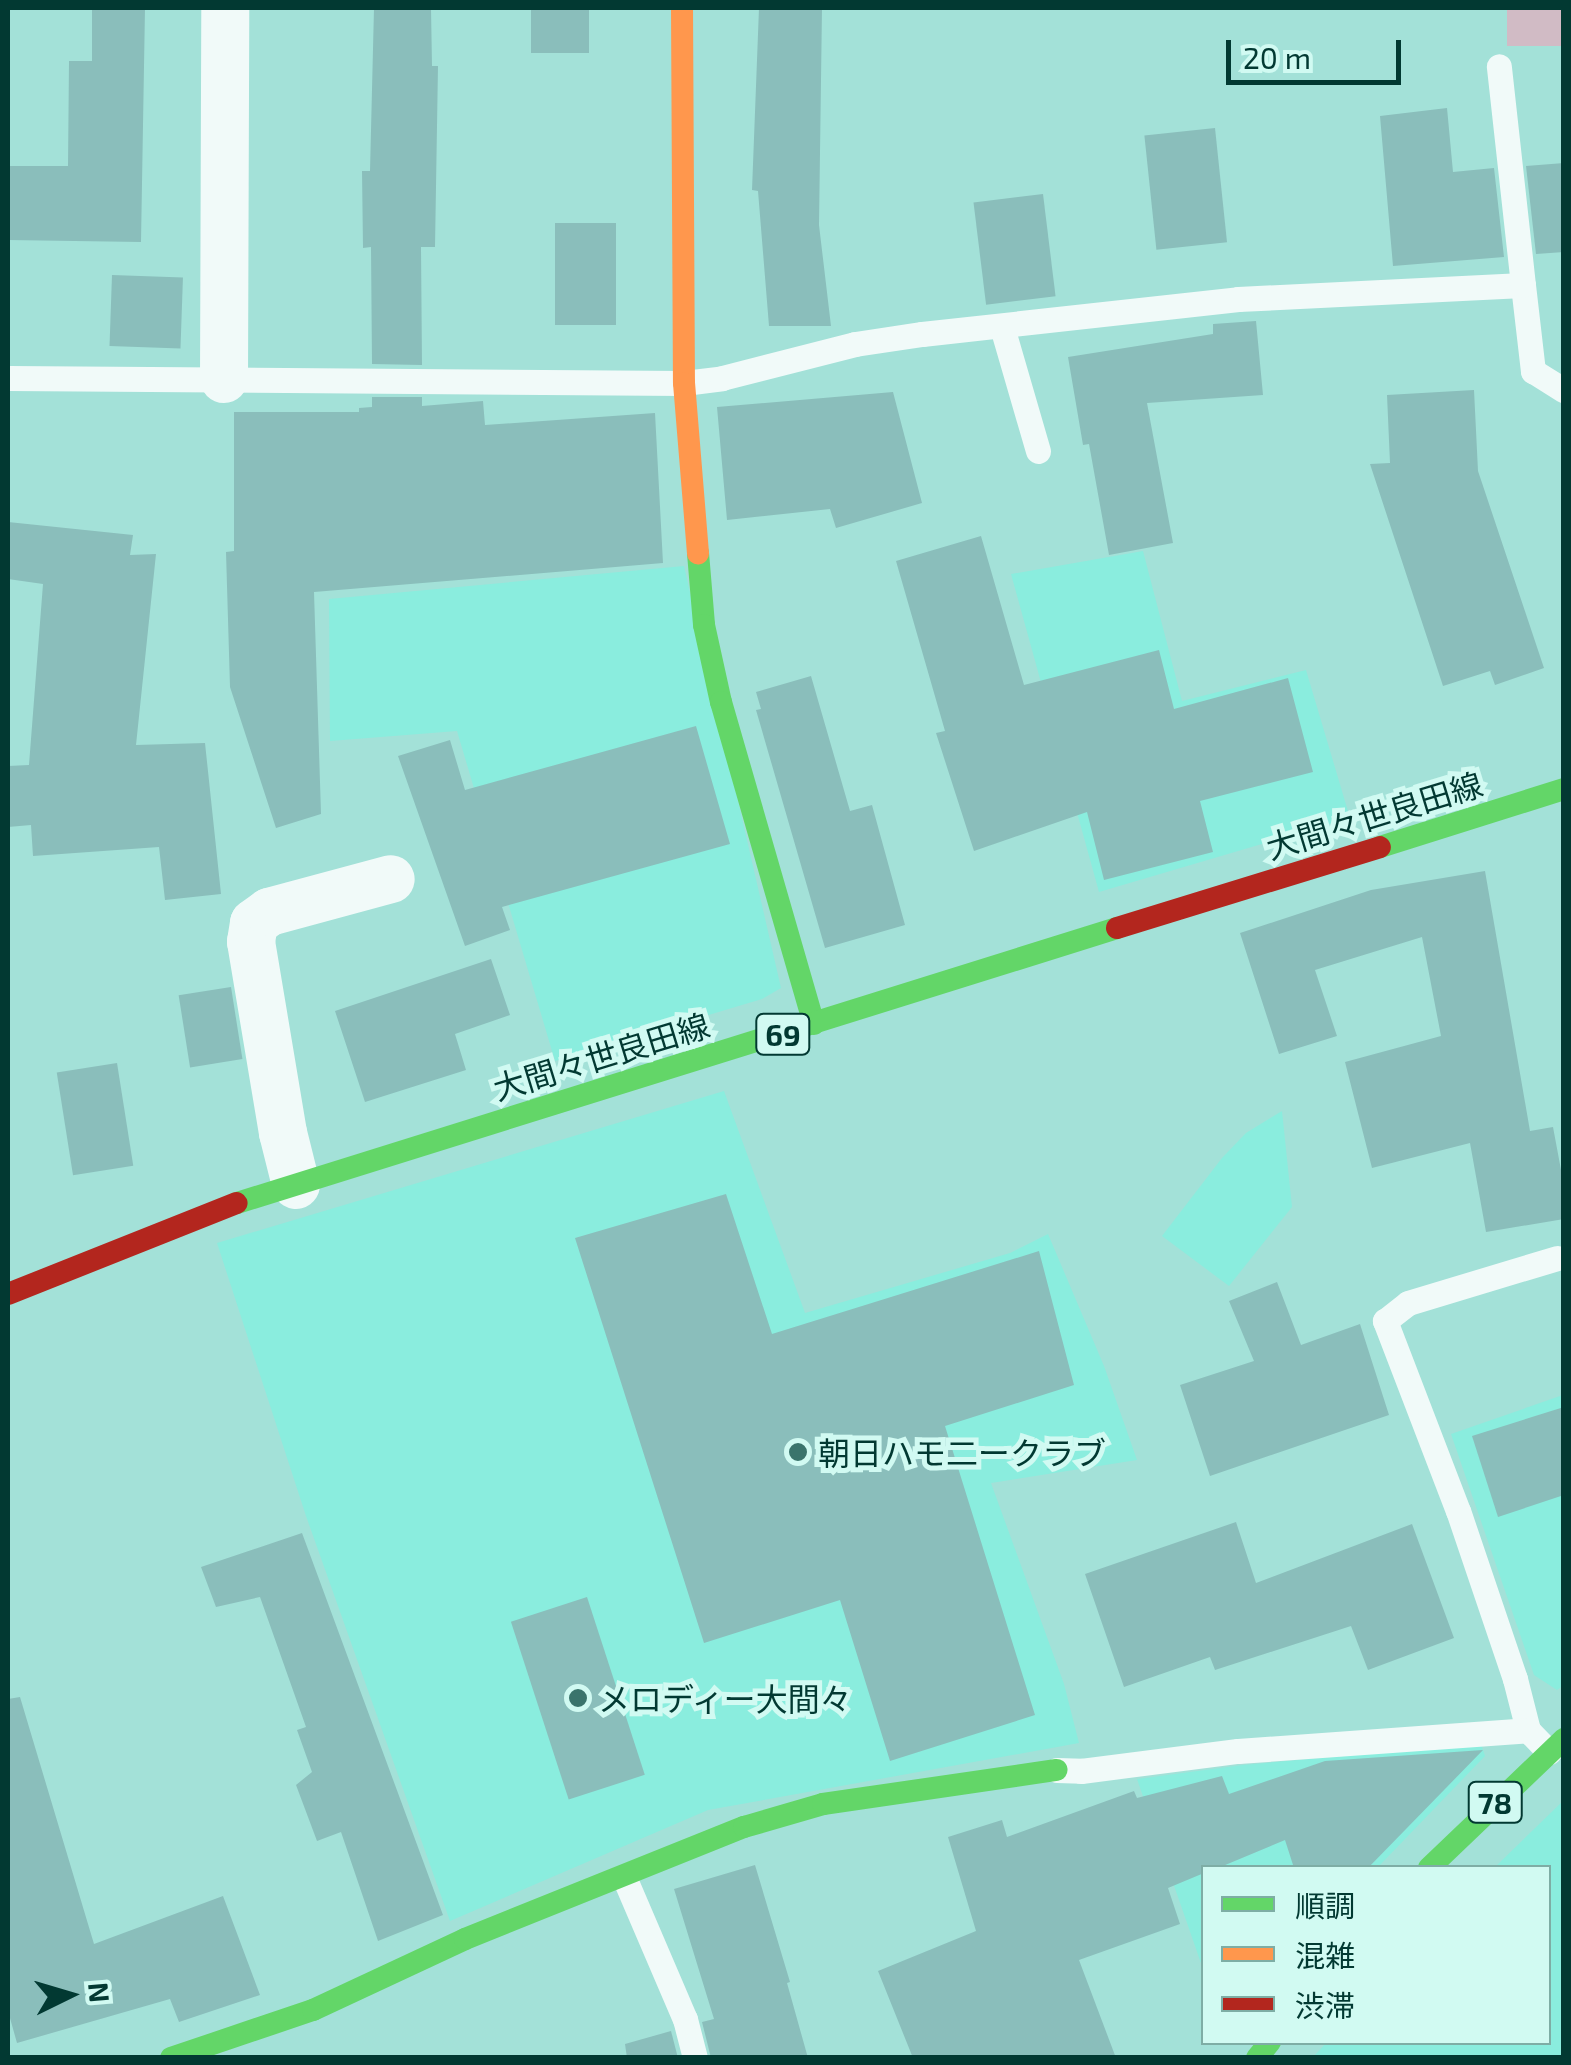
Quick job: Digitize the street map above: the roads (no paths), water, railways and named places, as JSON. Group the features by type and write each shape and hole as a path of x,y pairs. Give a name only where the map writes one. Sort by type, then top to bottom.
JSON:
{"street":[{"path":"224,379 225,8"},
{"path":"682,8 684,383 704,626 814,1024"},
{"name":"大間々世良田線","path":"8,1294 205,1213 1564,790"},
{"path":"296,1184 283,1134 250,942 254,923 268,912 391,879"},
{"name":"78","path":"1432,1865 1556,1745"},
{"path":"171,2058 313,2010 465,1939 744,1827 823,1804 1057,1770"}],"lane":[{"path":"1499,66 1533,371 1564,390"},
{"path":"8,378 684,383 722,378 855,344 1238,299 1523,286"},
{"path":"1002,327 1038,450"},
{"path":"1528,1730 1470,1548 1385,1320 1408,1303 1557,1258"},
{"path":"1057,1770 1238,1751 1528,1730 1556,1745"},
{"path":"624,1877 685,2019 695,2058"}],"place":[{"name":"朝日ハモ二ークラブ","path":"798,1452"},
{"name":"メロディー大間々","path":"578,1698"}]}
